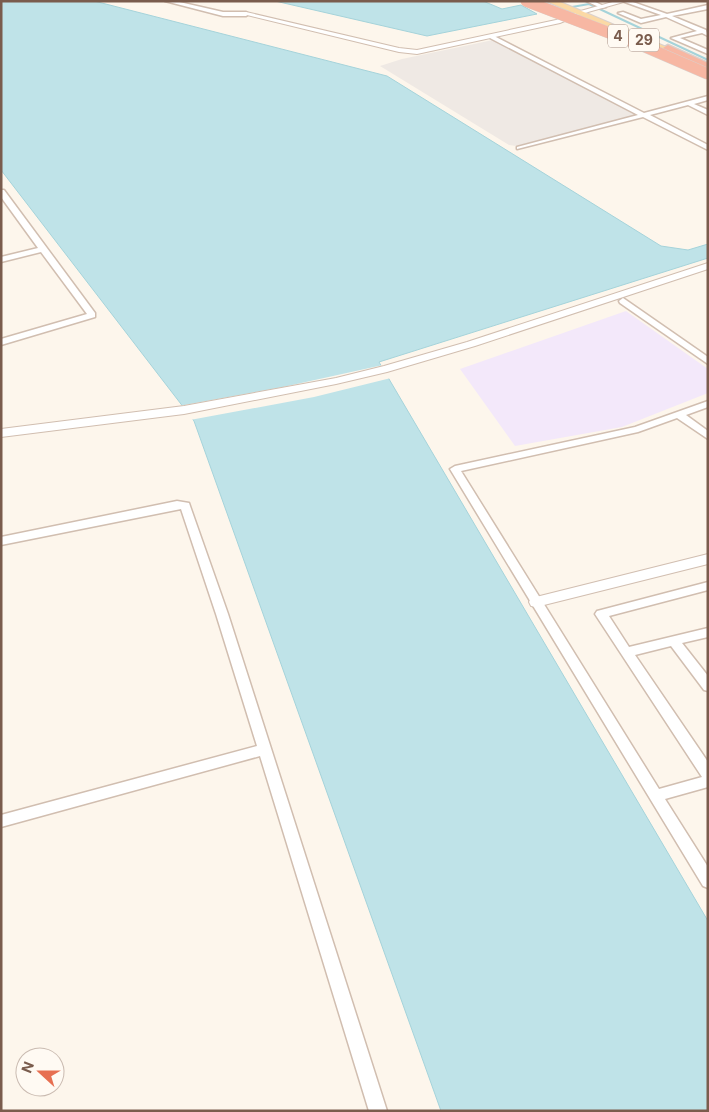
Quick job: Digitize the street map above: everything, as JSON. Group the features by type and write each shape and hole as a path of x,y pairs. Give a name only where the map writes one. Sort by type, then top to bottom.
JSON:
{"highway":[{"path":"519,1 612,36 667,54"},
{"name":"4","path":"526,1 707,72"},
{"name":"4","path":"537,1 646,43 707,72"},
{"path":"555,1 707,72"}],"main road":[{"name":"29","path":"537,1 575,15 707,72"},
{"name":"29","path":"550,1 575,15"}],"street":[{"path":"167,1 223,14 246,14 410,52 424,51 558,22 575,15 624,1 706,32"},
{"path":"588,1 604,7"},
{"path":"621,13 641,21 708,7 695,1"},
{"path":"706,32 674,38 708,52"},
{"path":"492,36 708,148"},
{"path":"519,148 708,98"},
{"path":"688,103 708,113"},
{"path":"1,192 92,315 1,342"},
{"path":"1,260 43,249"},
{"path":"388,371 708,266"},
{"path":"1,439 284,398 388,371 456,356 708,273"},
{"path":"623,301 708,361"},
{"path":"708,404 679,416 638,429 455,469 708,881"},
{"path":"1,433 186,413"},
{"path":"679,416 708,436"},
{"path":"1,541 177,505 185,506 222,614 263,750 378,1111"},
{"path":"536,602 708,559"},
{"path":"708,586 601,614 708,774"},
{"path":"627,652 708,632"},
{"path":"673,640 708,686"},
{"path":"1,821 263,750"},
{"path":"655,796 708,781"}],"shaded area":[{"path":"493,40 635,113 634,116 516,146 509,145 380,66 402,59"},
{"path":"626,311 708,369 708,393 622,427 515,446 460,369"}],"water":[{"path":"1,1 94,1 387,76 661,246 688,250 708,244 708,258 379,362 708,921 708,1111 441,1111 194,421 1,170"},
{"path":"275,1 483,1 502,9 521,5 537,14 427,36"}],"pier":[{"path":"383,365 391,378 314,397 190,420 179,406 283,387"}],"waterway":[{"path":"572,7 589,4 708,60"}]}
